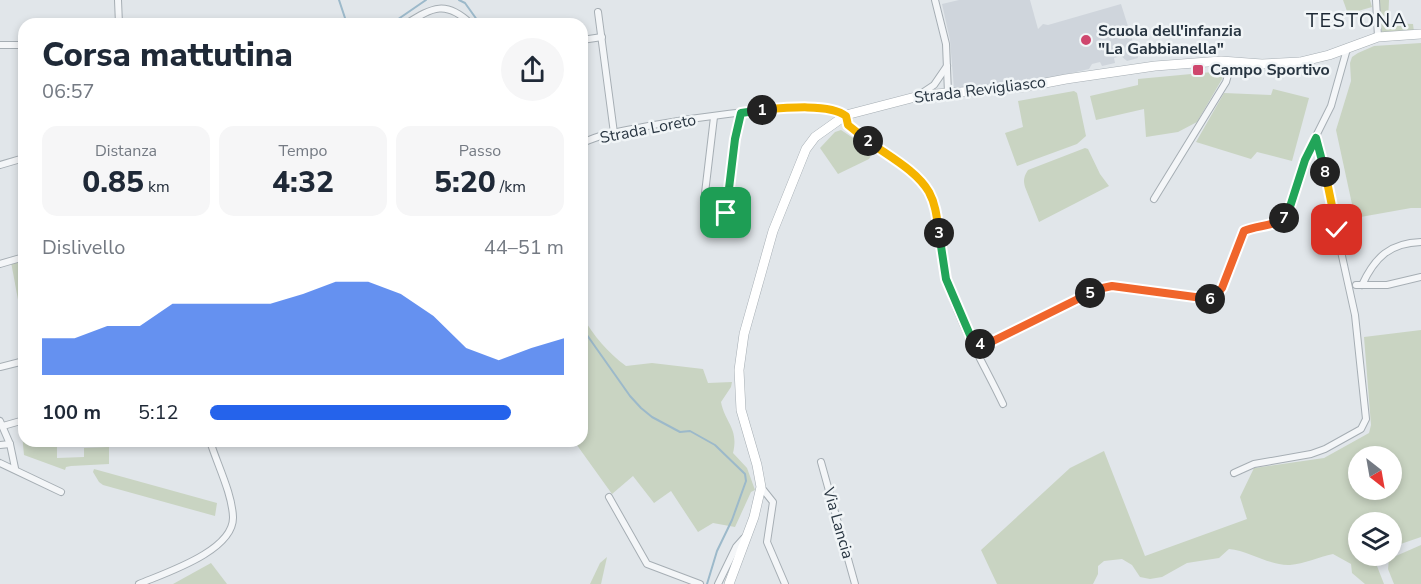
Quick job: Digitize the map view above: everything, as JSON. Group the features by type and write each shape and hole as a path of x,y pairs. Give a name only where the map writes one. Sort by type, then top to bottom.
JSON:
{"street":[{"path":"118,0 119,18"},
{"path":"935,0 946,44 948,93"},
{"path":"1376,0 1378,37"},
{"path":"415,18 434,6 441,5 448,6 464,18"},
{"path":"598,12 614,133"},
{"name":"Strada Revigliasco","path":"729,584 747,536 761,487 760,473 741,410 739,370 744,334 773,231 806,149 815,137 846,116 915,97 1024,87 1155,66 1232,62 1262,64 1300,62 1347,49 1378,37 1421,34"},
{"path":"588,39 602,36"},
{"path":"0,45 18,45"},
{"path":"973,342 982,344 991,342 1104,287 1112,286 1213,299 1222,288 1244,231 1281,221 1288,213 1305,160 1331,106 1347,49"},
{"path":"1154,199 1226,82 1232,62"},
{"path":"915,97 934,85 947,66"},
{"name":"Strada Loreto","path":"588,141 602,135 783,108 832,109 841,111 846,116"},
{"path":"726,213 735,139 741,113"},
{"path":"846,116 848,125 915,176 928,191 934,204 946,279 1003,404"},
{"name":"Strada Loreto","path":"705,193 714,117"},
{"path":"1234,473 1254,464 1311,454 1325,449 1361,429 1366,419 1355,315 1316,138"},
{"path":"0,165 18,160"},
{"path":"1421,242 1400,244 1387,250 1359,285 1387,285 1421,277"},
{"path":"0,264 18,258"},
{"path":"0,367 18,362"},
{"path":"15,468 10,444 1,424 18,421"},
{"path":"0,445 10,444"},
{"path":"139,584 191,562 217,545 229,533 233,518 229,496 212,447"},
{"name":"Via Lancia","path":"820,462 855,584"},
{"path":"0,463 15,468 61,492"},
{"path":"761,487 773,502 767,542 785,584"},
{"path":"609,497 647,564 700,584"},
{"name":"Strada Revigliasco","path":"718,584 736,548 747,536"}],"shaded area":[{"path":"959,0 1030,0 1038,29 1043,24 1048,25 1121,4 1138,58 1127,61 1121,56 1114,58 1115,63 1102,66 1100,62 1092,64 1089,69 1033,82 954,89 950,40 942,4"}],"green space":[{"path":"1343,0 1370,0 1372,7 1348,14"},
{"path":"1379,0 1389,0 1388,23 1413,24 1414,32 1382,33"},
{"path":"1421,43 1421,208 1355,218 1336,130 1351,81 1352,57 1374,46"},
{"path":"1223,71 1225,74 1197,122 1178,132 1146,137 1144,109 1096,120 1090,96 1138,85 1138,79"},
{"path":"1273,89 1309,98 1292,161 1257,152 1251,159 1196,142 1224,93 1271,95"},
{"path":"1074,91 1077,93 1086,136 1077,144 1017,166 1005,133 1023,127 1018,101"},
{"path":"841,130 871,150 872,154 869,159 838,174 820,148 835,132"},
{"path":"1085,148 1088,149 1100,174 1109,186 1039,222 1025,187 1024,180 1028,170"},
{"path":"18,260 18,300 11,262"},
{"path":"588,325 601,343 626,366 652,363 703,369 708,383 732,382 721,402 733,431 733,453 747,468 755,490 751,492 735,527 713,523 698,532 671,491 654,503 633,476 612,494 578,447 588,447"},
{"path":"1421,330 1421,537 1402,544 1402,512 1348,512 1348,562 1333,554 1301,563 1282,565 1229,549 1219,558 1187,563 1162,577 1150,579 1140,577 1132,565 1122,559 1104,561 1098,566 1098,574 1093,584 997,584 981,550 1070,468 1104,451 1145,556 1247,519 1240,497 1254,468 1324,458 1369,433 1371,425 1364,337"},
{"path":"23,447 57,447 57,458 84,457 84,448 109,447 109,464 71,466 66,467 65,470 24,455"},
{"path":"94,469 217,503 215,516 103,485 93,472"},
{"path":"1421,545 1421,584 1394,584 1388,566 1402,566 1402,553"},
{"path":"607,557 601,584 590,584 600,563"},
{"path":"211,563 227,584 173,584"},
{"path":"1351,566 1377,566 1384,584 1365,584 1352,573"}],"waterway":[{"path":"339,0 345,18"},
{"path":"400,18 426,0"},
{"path":"459,0 465,3 476,18"},
{"path":"588,336 641,408 652,417 680,432 690,431 715,445 745,474 746,481 732,520 717,551 707,584"}],"place":[{"name":"Scuola dell'infanzia \"La Gabbianella\"","path":"1086,40"},
{"name":"Campo Sportivo","path":"1198,70"}],"district":[{"name":"TESTONA","path":"1357,20"}],"route":[{"path":"726,213 735,139 741,113 783,108 841,111 846,116 848,125 915,176 928,191 934,204 946,279 973,342 982,344 991,342 1104,287 1112,286 1213,299 1222,288 1244,231 1251,227 1281,221 1288,213 1300,171 1316,138 1320,146 1337,230"}]}
